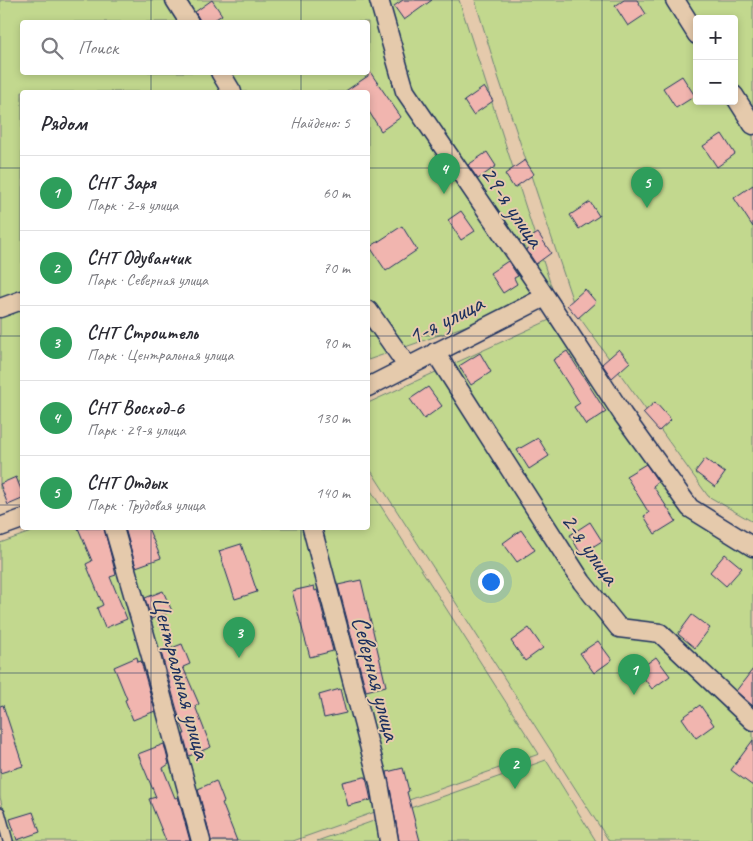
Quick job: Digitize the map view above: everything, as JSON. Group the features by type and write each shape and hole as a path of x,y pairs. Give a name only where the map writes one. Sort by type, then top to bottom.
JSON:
{"street":[{"path":"175,0 188,20"},
{"name":"29-я улица","path":"379,0 405,91 623,415 690,508 753,547"},
{"path":"675,0 693,29"},
{"path":"222,75 231,90"},
{"path":"738,101 753,125"},
{"name":"1-я улица","path":"370,386 435,352 547,300"},
{"path":"0,308 20,301"},
{"path":"370,313 408,366"},
{"name":"2-я улица","path":"435,352 582,582 620,628 660,633 753,721"},
{"path":"0,527 20,520"},
{"name":"Центральная улица","path":"115,530 201,841"},
{"name":"Северная улица","path":"313,530 379,783 389,841"}],"lane":[{"path":"0,812 8,841"}],"green space":[{"path":"0,0 459,0 554,295 370,359 370,90 20,90 20,482 0,489"},
{"path":"475,0 753,0 753,522 708,496 577,314 498,76"},
{"path":"556,317 687,511 753,549 753,841 609,841 370,469 370,402"},
{"path":"370,489 539,754 293,841 11,841 0,797 0,543 36,530 370,530"},
{"path":"546,760 596,841 317,841"}],"building":[{"path":"212,0 222,15 214,20 200,20 195,12"},
{"path":"403,0 432,0 404,20 394,6"},
{"path":"624,0 637,0 646,14 628,26 615,6"},
{"path":"370,72 401,117 381,131 370,113 370,90 347,90 368,76"},
{"path":"682,76 693,93 693,97 676,108 663,88"},
{"path":"484,87 493,101 473,115 464,101"},
{"path":"722,134 735,154 717,167 703,146"},
{"path":"487,152 496,166 478,179 468,165"},
{"path":"525,160 534,174 514,188 505,174"},
{"path":"753,185 753,227 734,198"},
{"path":"590,202 599,216 579,229 570,215"},
{"path":"461,211 475,231 461,240 448,220"},
{"path":"402,226 417,250 386,271 370,247"},
{"path":"538,233 551,253 536,264 526,249 528,248 524,242"},
{"path":"508,261 518,276 514,278 517,284 503,293 490,273"},
{"path":"585,289 596,302 578,318 567,305"},
{"path":"619,349 630,362 612,378 602,364"},
{"path":"567,351 606,412 586,425 574,407 580,403 553,360"},
{"path":"480,353 491,372 471,385 459,366"},
{"path":"428,387 442,406 424,419 410,399"},
{"path":"655,402 671,420 659,431 643,413"},
{"path":"538,438 549,456 529,469 517,450"},
{"path":"705,459 725,473 715,487 695,472"},
{"path":"646,464 658,482 653,486 676,521 655,534 644,516 649,513 626,476"},
{"path":"16,477 20,487 20,500 8,505 0,484"},
{"path":"590,522 602,541 581,554 570,535"},
{"path":"79,530 105,530 116,575 110,577 127,619 105,628 97,608 103,605 86,564 92,561"},
{"path":"126,530 149,530 161,558 136,567"},
{"path":"521,530 535,550 517,562 503,543"},
{"path":"241,544 257,592 235,599 219,551"},
{"path":"725,554 742,568 726,586 710,572"},
{"path":"361,580 386,686 366,691 338,585"},
{"path":"314,586 315,591 317,590 333,651 310,657 292,591"},
{"path":"163,591 172,611 151,619 145,598"},
{"path":"692,615 710,628 695,648 678,634"},
{"path":"529,628 543,648 525,661 511,641"},
{"path":"598,641 612,660 594,673 580,653"},
{"path":"182,644 190,664 183,667 199,704 195,706 211,747 189,756 183,734 185,734 161,652"},
{"path":"137,657 138,662 141,661 155,711 133,720 114,667"},
{"path":"656,657 670,676 652,689 638,670"},
{"path":"753,669 753,706 736,691"},
{"path":"340,689 346,713 324,718 319,695"},
{"path":"3,705 23,766 0,773 0,706"},
{"path":"700,705 714,725 696,738 682,718"},
{"path":"753,740 753,786 731,770"},
{"path":"164,744 169,764 163,768 175,798 178,797 190,841 166,841 149,799 156,797 138,754"},
{"path":"403,768 409,791 407,792 420,841 399,841 387,772"},
{"path":"366,777 371,800 348,806 342,782"},
{"path":"216,781 224,802 222,803 237,841 211,841 198,789"},
{"path":"33,812 40,832 17,840 10,819"}],"place":[{"name":"СНТ Восход-6","path":"444,194"},
{"name":"СНТ Отдых","path":"647,208"},
{"name":"СНТ Строитель","path":"239,658"},
{"name":"СНТ Заря","path":"634,695"},
{"name":"СНТ Одуванчик","path":"515,789"}]}
